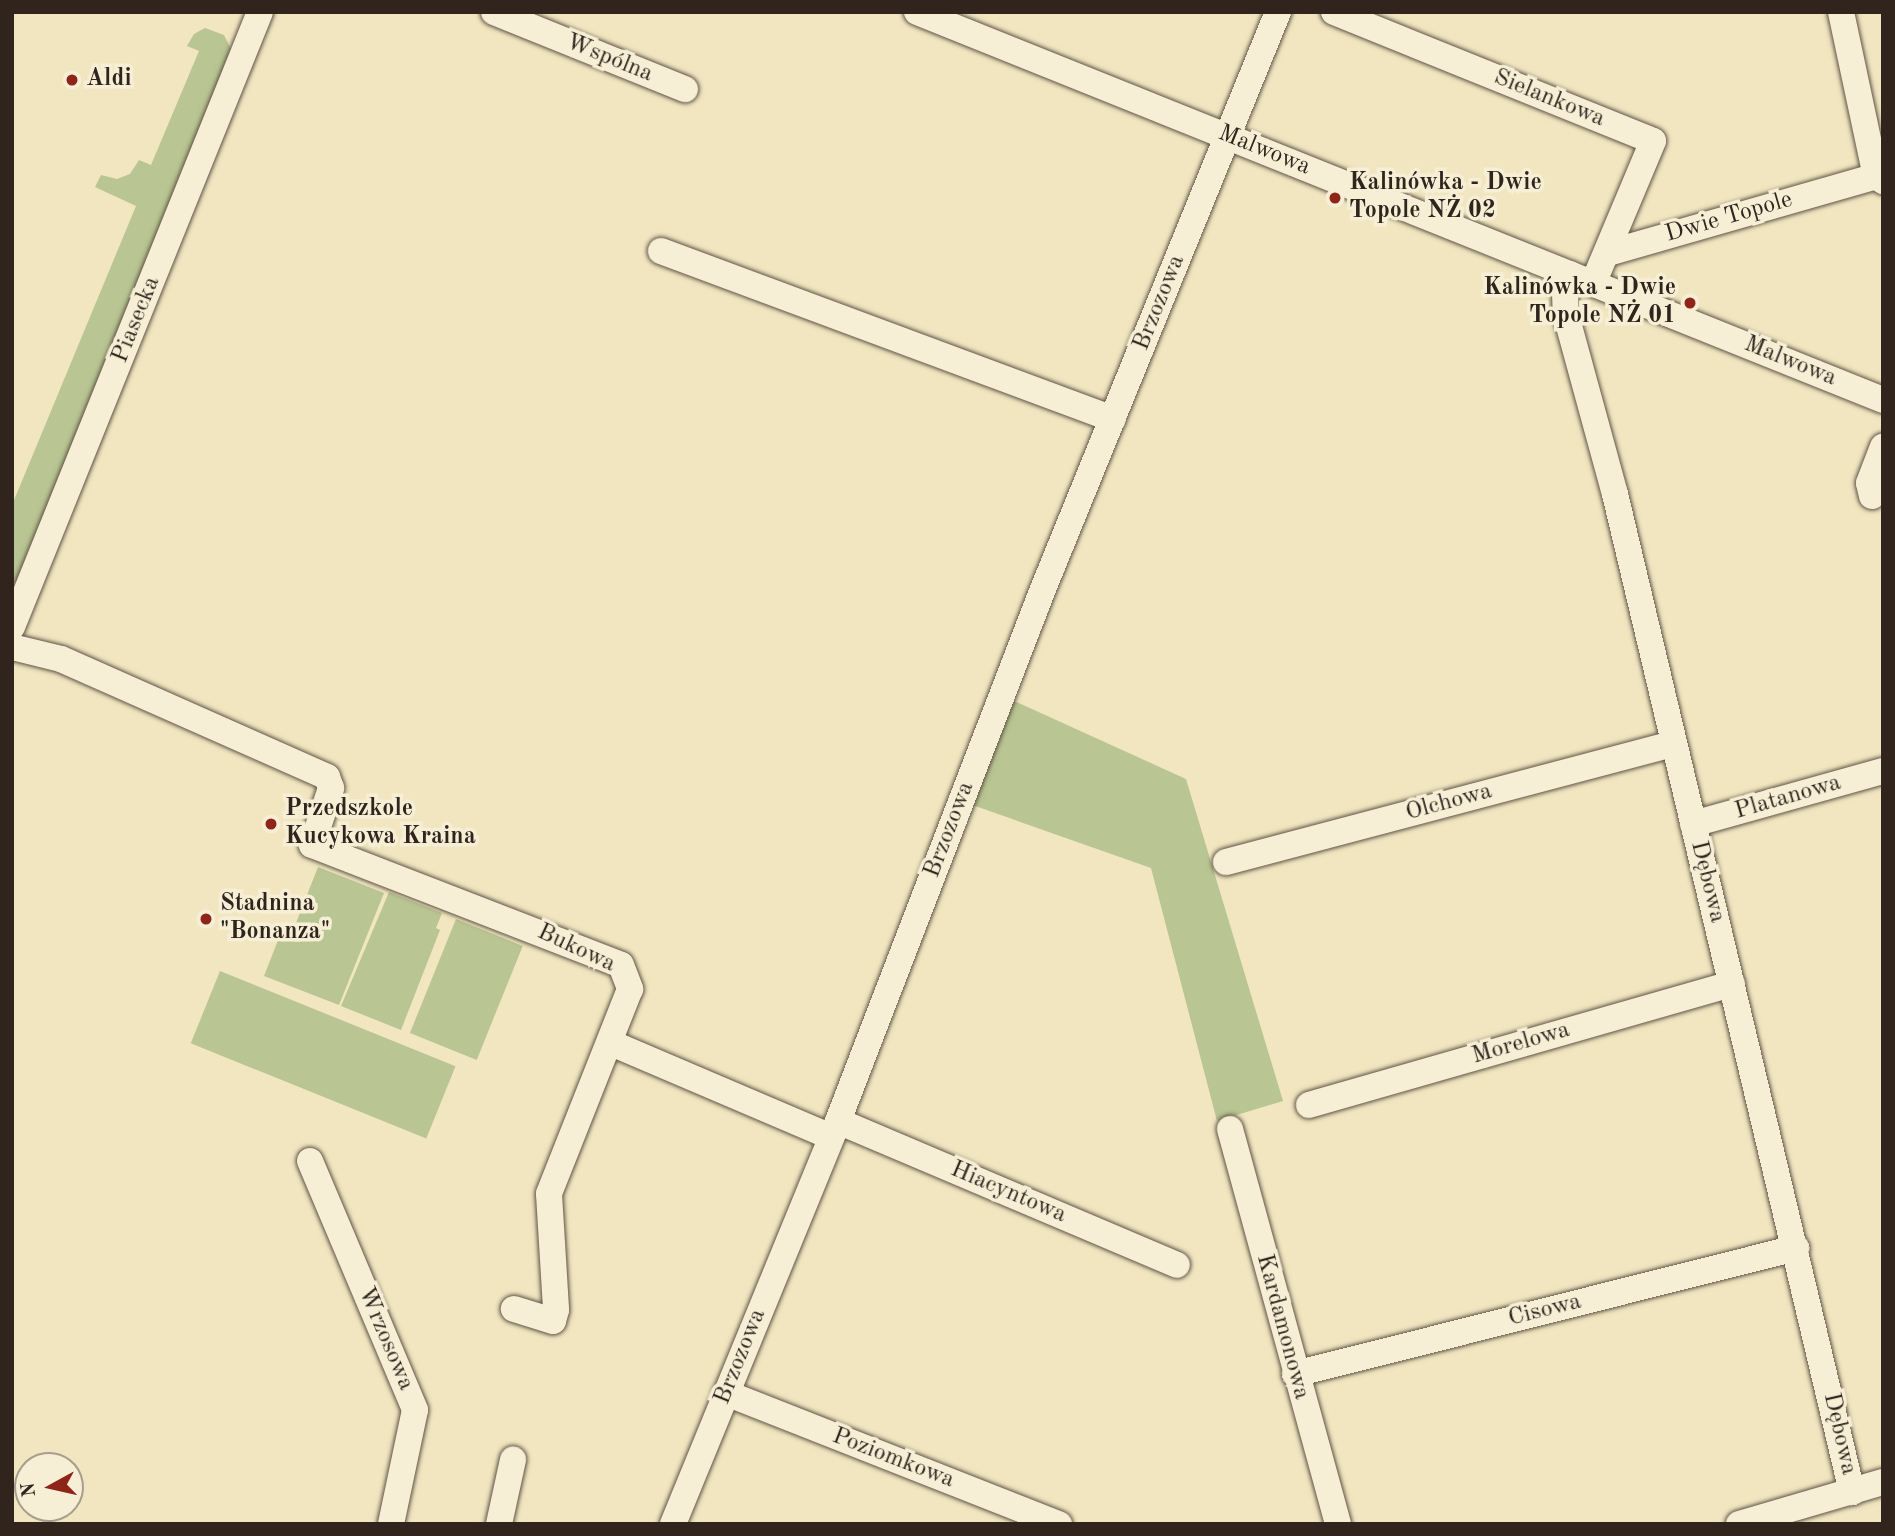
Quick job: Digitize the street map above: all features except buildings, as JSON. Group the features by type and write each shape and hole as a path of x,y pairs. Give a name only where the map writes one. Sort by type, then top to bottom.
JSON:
{"street":[{"name":"Piasecka","path":"12,626 260,12"},
{"name":"Wspólna","path":"494,12 685,89"},
{"name":"Malwowa","path":"917,12 1883,400"},
{"name":"Brzozowa","path":"673,1524 835,1129 1113,419 1278,12"},
{"name":"Sielankowa","path":"1334,12 1653,141 1608,253"},
{"path":"1841,12 1881,177"},
{"name":"Dwie Topole","path":"1608,253 1881,177"},
{"path":"661,251 1113,419"},
{"path":"1581,279 1608,253"},
{"name":"Dębowa","path":"1581,279 1565,292 1566,315 1615,494 1852,1492"},
{"path":"1872,496 1868,483 1883,447"},
{"name":"Bukowa","path":"12,646 61,659 327,777 331,788 312,845 621,965 629,989 611,1043"},
{"name":"Olchowa","path":"1226,862 1673,744"},
{"name":"Platanowa","path":"1693,824 1883,771"},
{"name":"Morelowa","path":"1309,1105 1732,984"},
{"path":"514,1309 553,1321 556,1310 549,1194 611,1043 835,1129"},
{"name":"Hiacyntowa","path":"835,1129 1177,1265"},
{"name":"Kardamonowa","path":"1230,1129 1338,1524"},
{"name":"Wrzosowa","path":"310,1161 415,1410 391,1524"},
{"name":"Cisowa","path":"1295,1374 1796,1248"},
{"name":"Poziomkowa","path":"726,1394 1059,1524"},
{"path":"499,1524 513,1460"},
{"path":"1740,1524 1883,1482"}],"green space":[{"path":"205,28 224,35 232,51 19,581 12,583 12,505 136,206 95,187 101,175 117,179 130,174 139,160 151,165 199,51 187,46 194,34"},
{"path":"1010,699 1186,779 1283,1101 1217,1121 1151,868 961,801"},
{"path":"318,867 384,893 339,1005 264,976 284,925 294,928"},
{"path":"389,892 442,913 436,928 440,930 401,1030 341,1006"},
{"path":"456,919 523,946 477,1060 410,1033"},
{"path":"220,971 456,1066 426,1138 191,1043"}],"place":[{"name":"Aldi","path":"72,80"},
{"name":"Kalinówka - Dwie Topole NŻ 02","path":"1335,198"},
{"name":"Kalinówka - Dwie Topole NŻ 01","path":"1690,303"},
{"name":"Przedszkole Kucykowa Kraina","path":"271,824"},
{"name":"Stadnina \"Bonanza\"","path":"206,919"}]}
